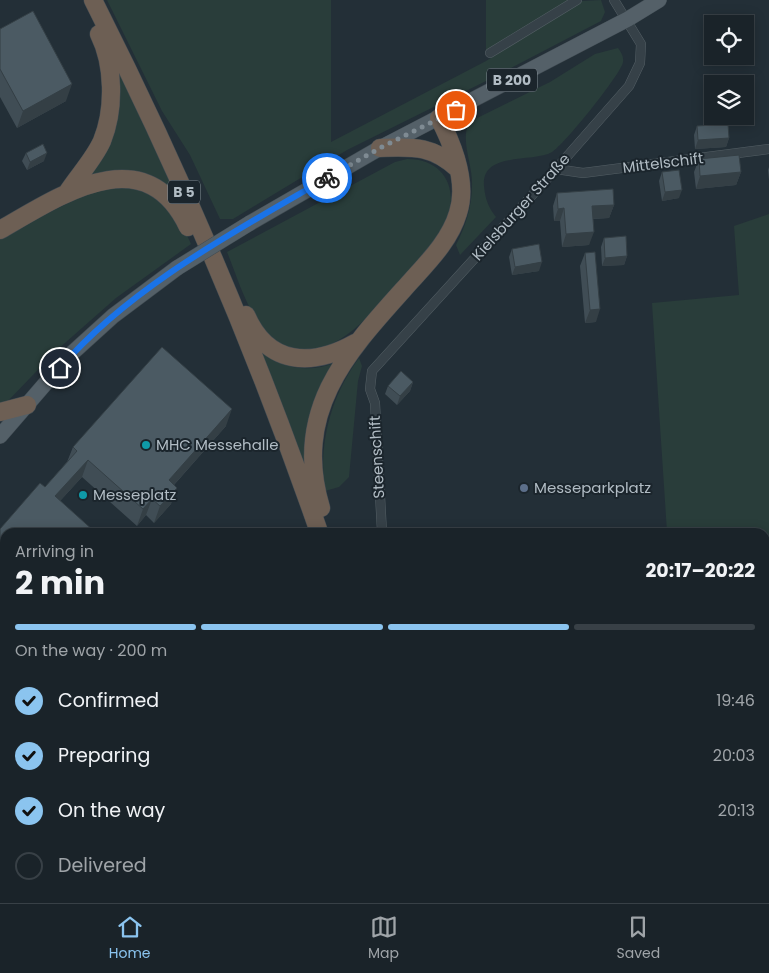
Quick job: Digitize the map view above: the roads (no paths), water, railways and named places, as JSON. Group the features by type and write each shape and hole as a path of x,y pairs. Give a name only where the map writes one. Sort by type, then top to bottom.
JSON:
{"highway":[{"path":"67,193 102,141 110,108 110,80 106,48 82,0"},
{"name":"B 5","path":"94,0 152,121 216,263 317,528"},
{"path":"327,528 316,492 313,461 314,438 327,391 356,343 441,248 459,213 461,189 458,169 449,138 440,118"},
{"path":"380,148 423,148 448,160 458,169"},
{"path":"0,230 67,193 104,181 128,178 154,184 180,209 210,271 224,282"},
{"path":"216,263 226,270 256,334 275,350 290,356 320,358 356,343"},
{"path":"0,412 27,405"}],"main road":[{"name":"B 200","path":"0,436 84,342 113,316 177,268 250,223 380,148 628,20 659,0"}],"street":[{"path":"490,53 577,0"},
{"name":"Kielsburger Straße","path":"370,383 372,371 629,86 640,63 641,44 614,0"},
{"name":"Mittelschift","path":"556,169 583,173 769,149"},
{"name":"Steenschift","path":"370,383 375,403 382,528"}],"place":[{"name":"MHC Messehalle","path":"146,445"},
{"name":"Messeparkplatz","path":"524,488"},
{"name":"Messeplatz","path":"83,495"}]}
